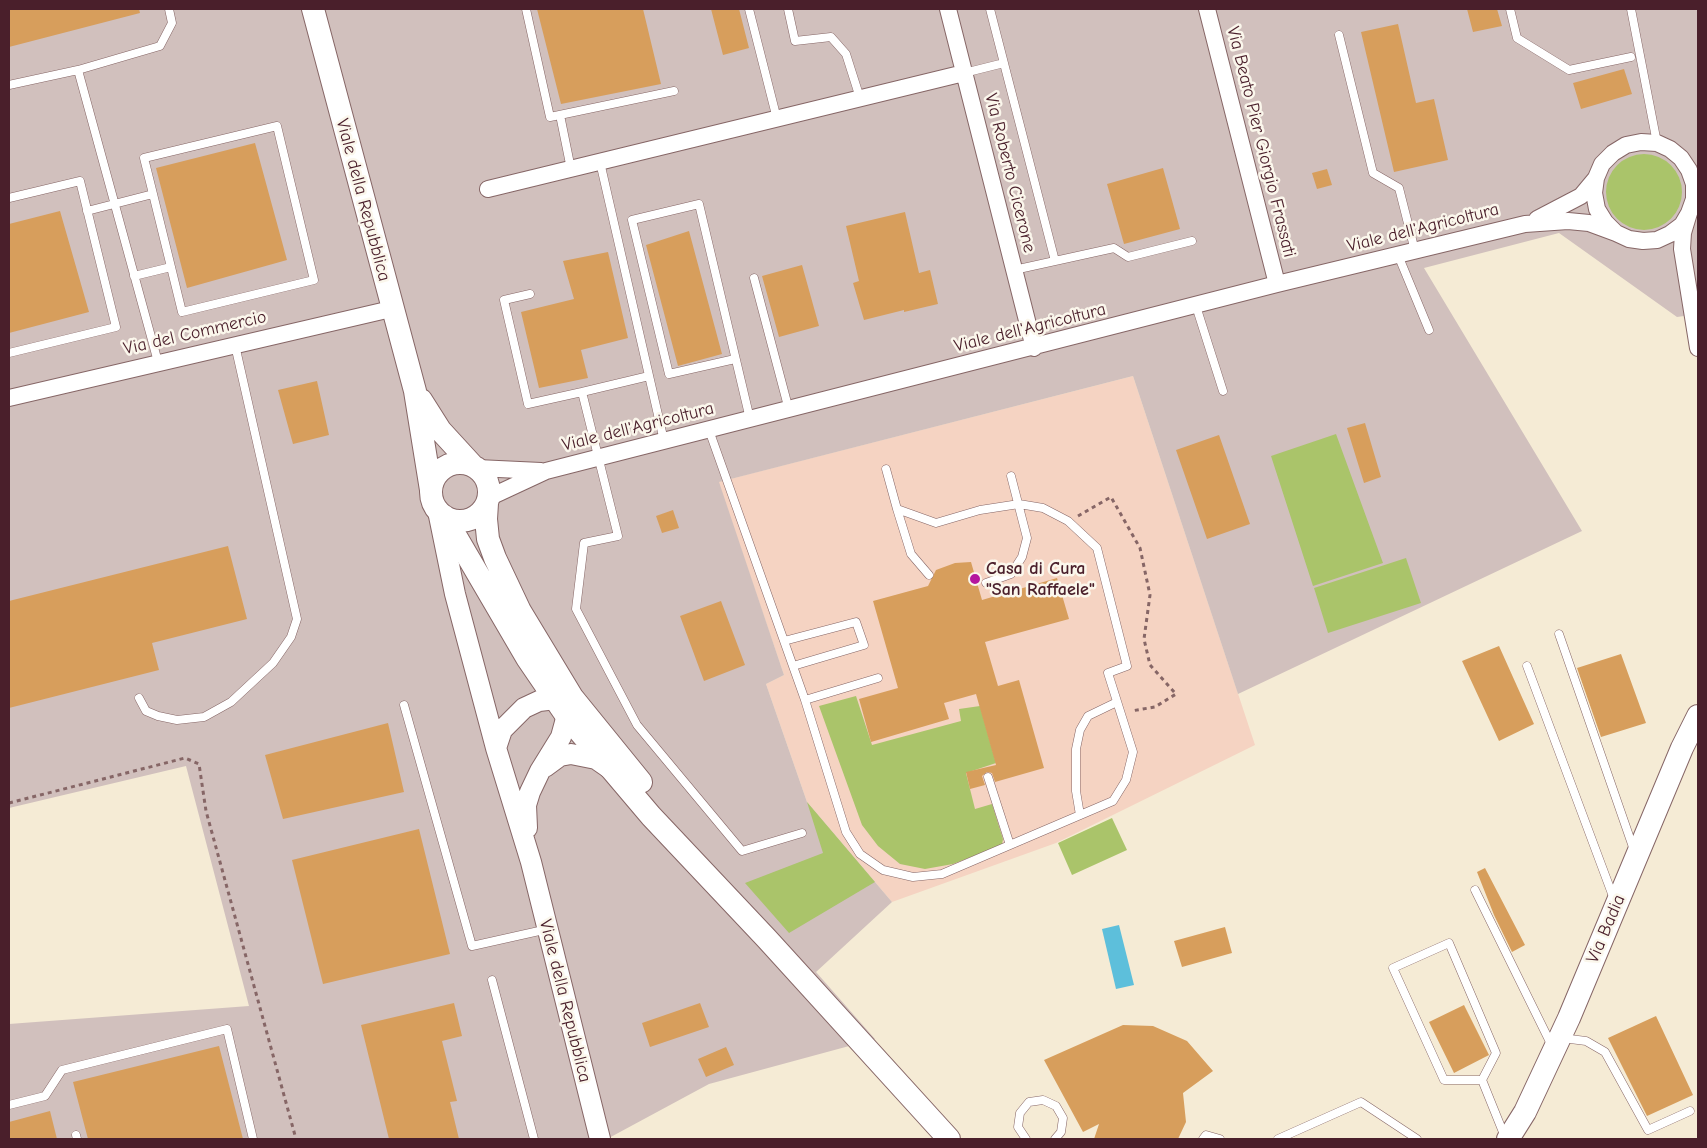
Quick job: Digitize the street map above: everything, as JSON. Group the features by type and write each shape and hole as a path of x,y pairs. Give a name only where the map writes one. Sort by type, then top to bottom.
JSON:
{"main road":[{"name":"Viale della Repubblica","path":"313,9 391,308 415,391 431,490"},
{"name":"Viale della Repubblica","path":"415,391 440,430 475,467"},
{"path":"768,939 651,816 610,768 565,705 495,558 488,539 486,519 488,485 475,467 463,463 445,467 433,481 431,490 434,505 441,513 527,658 565,705 768,939 949,1139"},
{"path":"441,513 460,521 468,519 482,510 487,500"},
{"name":"Via Badia","path":"1507,1139 1525,1112 1557,1044 1682,748 1698,716"}],"street":[{"name":"Via Roberto Cicerone","path":"948,9 1034,348"},
{"name":"Via Beato Pier Giorgio Frassati","path":"1207,9 1277,284"},
{"path":"488,189 964,73"},
{"name":"Viale dell'Agricoltura","path":"487,500 546,471 1034,348 1277,284 1525,224 1562,208 1581,196 1596,178 1602,164 1613,152 1626,145 1641,142 1657,143"},
{"path":"1657,143 1676,154 1690,170 1694,184 1694,199 1683,233 1682,249 1690,283 1698,348"},
{"path":"1596,178 1594,193 1597,209 1605,222 1616,233"},
{"path":"1657,240 1670,234 1682,225 1689,213"},
{"name":"Viale dell'Agricoltura","path":"1525,224 1568,221 1589,223 1629,239 1657,240"},
{"path":"1657,240 1674,252 1690,283"},
{"name":"Via del Commercio","path":"9,398 391,308"},
{"name":"Viale dell'Agricoltura","path":"475,467 546,471"},
{"name":"Viale della Repubblica","path":"441,513 455,594 496,748 531,862 600,1139"},
{"path":"496,748 502,730 524,708 539,701 565,705"},
{"name":"Viale della Repubblica","path":"531,862 526,805 540,771 554,751 565,705"},
{"path":"540,771 550,762 571,754 596,759 610,768"}],"lane":[{"path":"9,85 78,70 160,46 172,23 168,9"},
{"path":"526,9 550,117 674,92"},
{"path":"749,9 777,119"},
{"path":"788,9 794,41 831,37 846,54 860,98"},
{"path":"990,9 1055,261"},
{"path":"1510,9 1517,38 1569,70 1631,57"},
{"path":"1631,9 1657,143"},
{"path":"1339,35 1372,173 1399,188 1415,251"},
{"path":"964,73 1004,63"},
{"path":"78,70 158,362"},
{"path":"560,115 571,169"},
{"path":"277,126 314,280 182,312 171,267 144,158 277,126"},
{"path":"600,162 664,441"},
{"path":"9,198 80,181 116,327 9,353"},
{"path":"87,211 153,194"},
{"path":"735,359 669,374 632,220 699,204 750,420"},
{"path":"1014,270 1114,248 1128,257 1192,241"},
{"path":"1398,255 1429,330"},
{"path":"134,276 171,267"},
{"path":"754,278 789,410"},
{"path":"530,294 504,300 528,404 650,376"},
{"path":"1196,306 1223,391"},
{"path":"139,698 146,711 158,716 177,720 204,717 231,702 273,663 291,637 297,619 235,345"},
{"path":"582,392 618,536 584,543 576,609 636,725 742,851 802,833"},
{"path":"709,430 805,700 846,832 860,854 883,870 913,877 942,874 1113,801 1126,780 1133,752 1108,673 1127,666 1097,548 1068,521 1043,508 1019,504 980,510 936,523 897,509"},
{"path":"886,469 911,554 929,575"},
{"path":"986,583 1011,574 1022,557 1027,538 1011,476"},
{"path":"784,641 856,622 864,645 793,666"},
{"path":"1559,634 1636,857"},
{"path":"1527,666 1616,905"},
{"path":"805,700 878,678"},
{"path":"1080,815 1076,774 1076,749 1080,730 1088,716 1117,702"},
{"path":"404,705 472,946 548,929"},
{"path":"988,778 1010,844"},
{"path":"1475,890 1557,1044 1586,1041 1605,1052 1648,1130 1690,1111"},
{"path":"1449,943 1496,1053 1482,1080 1444,1080 1393,968 1449,943"},
{"path":"492,980 534,1139"},
{"path":"9,1106 45,1096 62,1070 227,1029 253,1139"},
{"path":"1482,1080 1507,1139"},
{"path":"1026,1139 1018,1126 1020,1113 1029,1102 1043,1100 1056,1106 1063,1118 1061,1132 1055,1139"},
{"path":"1278,1139 1360,1102 1417,1139"},
{"path":"1203,1139 1206,1135 1220,1139"}],"path":[{"path":"1068,521 1111,497 1140,548 1150,595 1144,639 1148,656 1150,664 1176,694 1155,707 1121,713"},
{"path":"9,803 185,758 199,764 206,811 296,1139"}],"shaded area":[{"path":"9,9 1698,9 1698,314 1677,317 1559,233 1424,268 1582,531 1238,694 1133,376 719,482 784,675 766,684 807,802 892,902 816,972 875,1039 709,1084 607,1139 9,1139 9,1024 249,1006 186,766 9,808"},
{"name":"Casa di Cura \"San Raffaele\"","path":"1133,376 1255,745 1056,843 892,902 807,802 766,684 784,675 718,482"}],"green space":[{"path":"1644,154 1658,157 1671,165 1679,178 1682,192 1679,206 1671,219 1658,227 1644,230 1630,227 1617,219 1609,206 1606,192 1609,178 1617,165 1630,157"},
{"path":"1336,434 1383,563 1313,586 1271,456"},
{"path":"1406,558 1421,603 1328,633 1314,588"},
{"path":"856,696 872,745 961,721 959,709 980,706 996,763 966,773 975,809 992,804 1003,839 1002,845 953,864 925,869 900,864 878,846 862,825 819,706"},
{"path":"807,802 875,882 789,933 745,883 823,853"},
{"path":"1112,818 1127,850 1072,875 1058,843"}],"water":[{"path":"1119,925 1134,985 1116,989 1102,929"}],"building":[{"path":"9,9 139,9 140,13 9,47"},
{"path":"537,9 643,9 661,84 561,104"},
{"path":"711,9 739,9 749,48 723,55"},
{"path":"1467,9 1497,9 1502,26 1473,32"},
{"path":"1398,24 1416,103 1434,99 1448,160 1394,172 1361,32"},
{"path":"1624,69 1632,94 1581,109 1573,83"},
{"path":"255,143 287,260 187,288 156,168"},
{"path":"1163,168 1180,229 1124,244 1107,184"},
{"path":"1327,169 1332,185 1317,189 1312,173"},
{"path":"60,211 89,312 9,333 9,224"},
{"path":"905,212 919,273 930,270 938,304 864,320 853,283 859,281 846,226"},
{"path":"689,231 722,354 678,366 646,245"},
{"path":"608,252 628,338 581,350 588,378 539,388 521,312 574,299 563,261"},
{"path":"802,265 819,326 779,337 762,276"},
{"path":"317,381 329,435 293,444 278,390"},
{"path":"1365,423 1381,477 1364,483 1347,428"},
{"path":"1219,435 1250,524 1207,539 1176,450"},
{"path":"673,510 679,528 662,533 656,516"},
{"path":"228,546 247,619 152,643 159,670 9,708 9,601"},
{"path":"971,562 982,600 1057,578 1069,619 985,642 998,686 1019,680 1044,768 995,782 992,773 987,772 982,776 985,785 970,789 966,772 996,765 976,694 944,703 949,719 871,742 859,699 898,688 873,601 928,586 936,570 955,563"},
{"path":"721,601 745,665 704,681 680,616"},
{"path":"1499,646 1534,724 1499,741 1462,661"},
{"path":"1621,654 1646,723 1601,737 1577,668"},
{"path":"388,723 404,792 283,819 265,755"},
{"path":"419,829 450,954 323,984 292,860"},
{"path":"1485,868 1525,945 1512,952 1494,915 1477,872"},
{"path":"1225,927 1232,953 1182,967 1174,941"},
{"path":"454,1003 462,1036 442,1041 457,1101 450,1102 459,1139 389,1139 361,1025"},
{"path":"700,1003 709,1027 650,1047 642,1023"},
{"path":"1464,1005 1489,1055 1454,1073 1429,1022"},
{"path":"1656,1016 1693,1095 1647,1116 1608,1038"},
{"path":"1123,1025 1153,1026 1187,1041 1213,1071 1183,1093 1186,1122 1178,1139 1094,1139 1099,1124 1083,1132 1044,1060"},
{"path":"219,1046 243,1139 88,1139 73,1082"},
{"path":"726,1047 734,1065 706,1077 698,1059"},
{"path":"50,1111 57,1139 9,1139 9,1122"}],"place":[{"name":"Casa di Cura \"San Raffaele\"","path":"975,579"}]}
